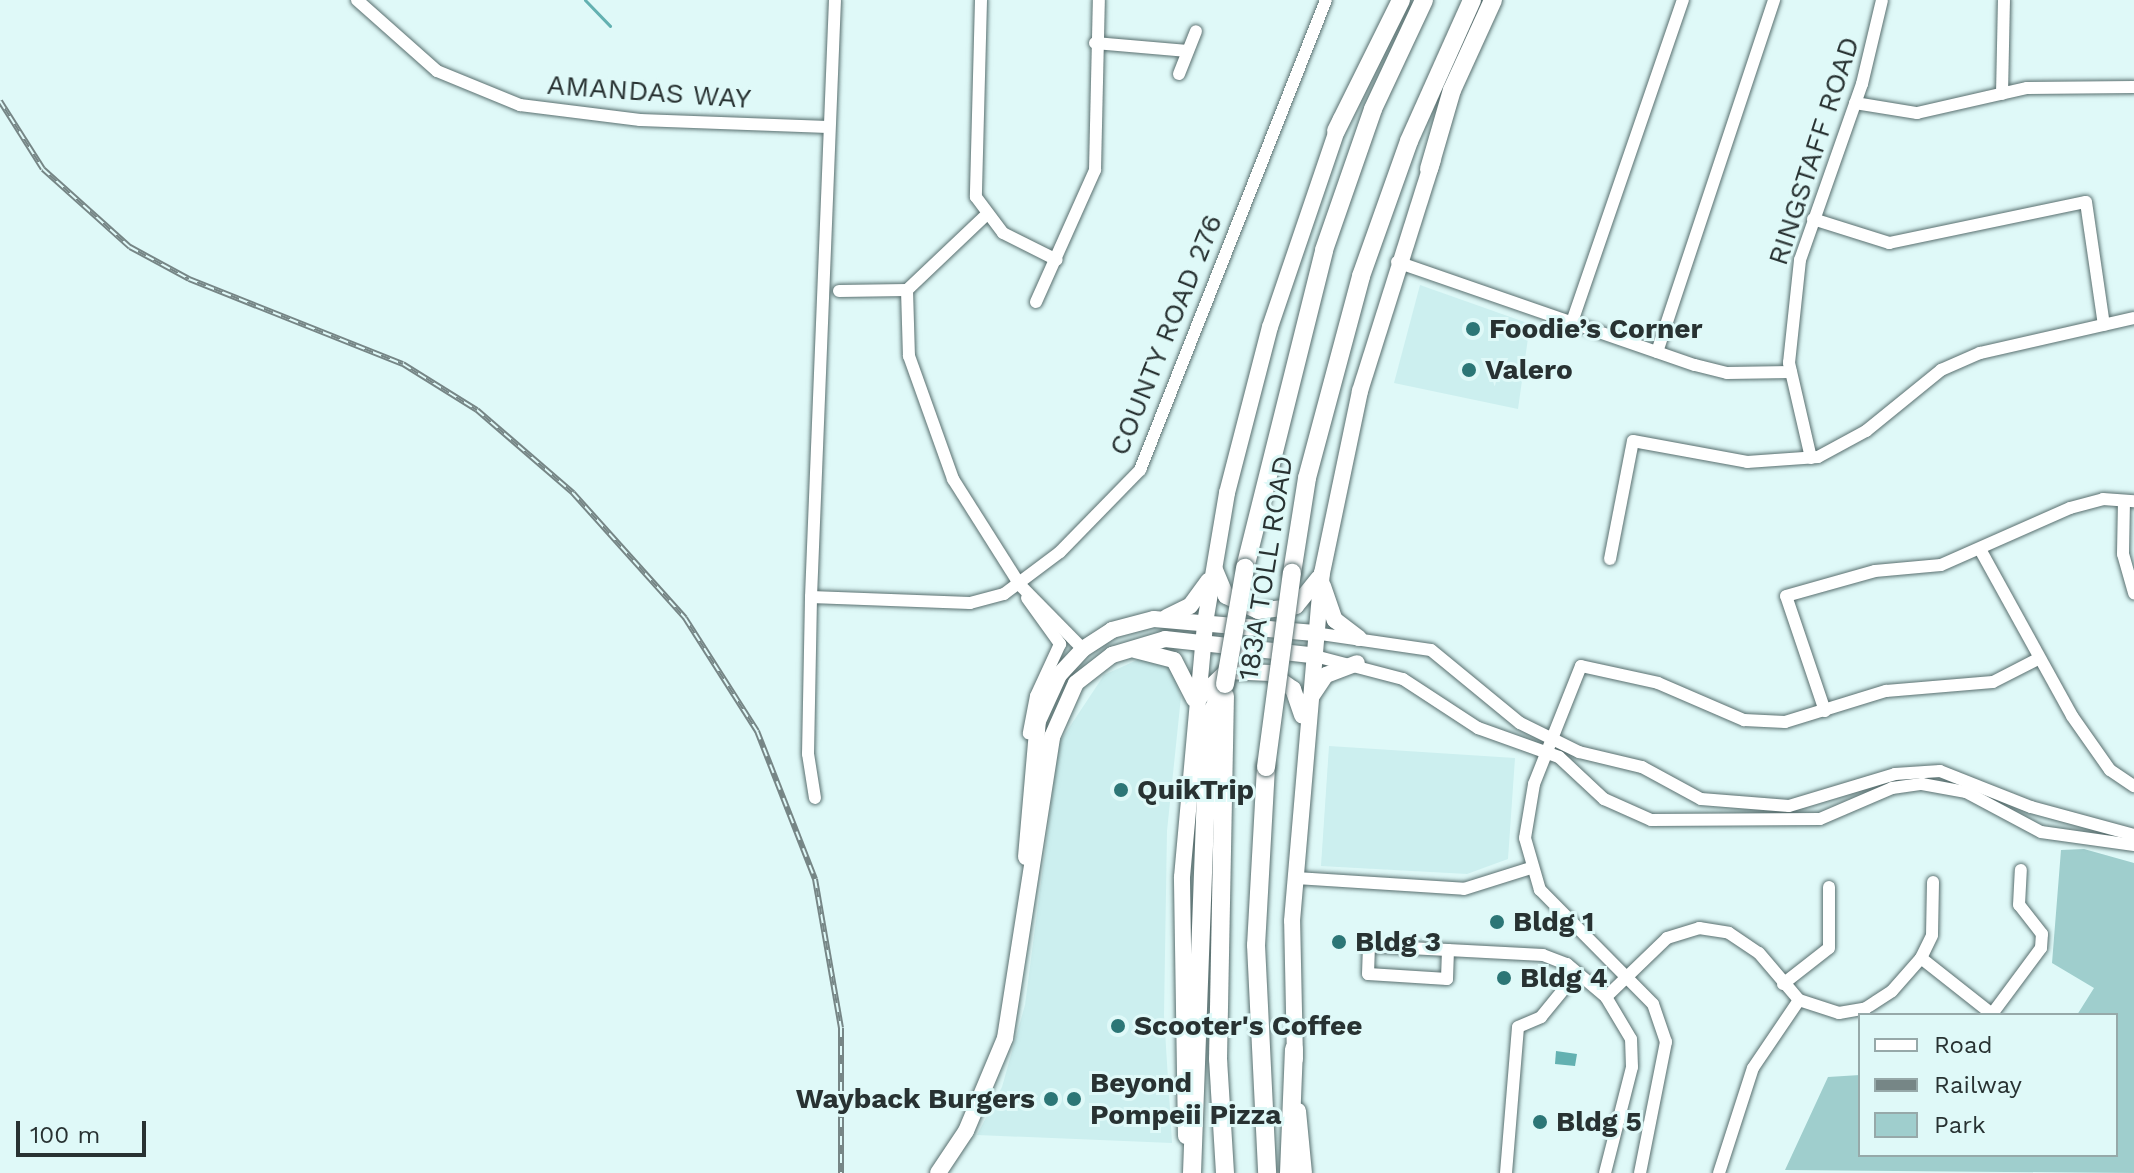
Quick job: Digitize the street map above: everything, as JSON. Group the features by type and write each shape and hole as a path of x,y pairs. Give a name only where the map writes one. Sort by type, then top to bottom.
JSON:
{"highway":[{"path":"1336,131 1401,0"},
{"name":"183A TOLL ROAD","path":"1215,767 1213,710 1225,684 1245,568 1324,250 1373,109 1424,0"},
{"name":"183A TOLL ROAD","path":"1267,1173 1256,945 1266,767 1307,478 1361,276 1409,141 1472,0"},
{"path":"1429,169 1452,90 1493,0"},
{"path":"1192,1173 1215,767"},
{"path":"1215,767 1218,1059 1225,1173"},
{"path":"1289,1173 1294,1049"}],"main road":[{"path":"1192,1173 1180,968 1194,705 1214,569 1270,327 1336,131 1393,0"},
{"path":"1304,1173 1294,1049 1296,878 1304,725 1322,578 1346,443 1397,262 1429,169 1501,0"},
{"path":"1214,569 1237,604 1282,613 1307,597 1322,578"},
{"path":"1027,890 1026,825 1032,748 1054,684 1083,649 1123,626 1161,618 1190,606 1214,569"},
{"path":"1322,578 1335,620 1359,638"},
{"path":"1161,618 1314,633"},
{"path":"1076,683 1122,650 1165,639 1311,655"},
{"path":"938,1173 966,1131 1005,1038 1052,737 1076,683 1083,649"},
{"path":"1122,650 1170,658 1194,705"},
{"path":"1306,704 1326,675 1357,663"},
{"path":"1194,705 1220,674 1270,673 1293,689 1304,725"}],"street":[{"name":"AMANDAS WAY","path":"357,0 437,71 520,105 640,120 828,127"},
{"path":"815,798 808,754 811,597 835,0"},
{"path":"981,0 971,175 985,216 1057,260"},
{"path":"1036,302 1095,170 1095,43 1099,0"},
{"name":"COUNTY ROAD 276","path":"811,597 970,603 1023,588 1140,470 1326,0"},
{"path":"1572,322 1683,0"},
{"path":"1657,352 1774,0"},
{"name":"RINGSTAFF ROAD","path":"1811,458 1791,372 1792,310 1813,219 1855,103 1882,0"},
{"path":"2002,94 2004,0"},
{"path":"1179,74 1196,31"},
{"path":"1095,43 1188,51"},
{"path":"1855,103 1917,113 2002,94 2134,87"},
{"path":"1813,219 1889,243 2086,202 2104,325"},
{"path":"839,291 907,290 985,216"},
{"path":"1397,262 1657,352 1727,373 1791,372"},
{"path":"907,290 909,356 938,449 1060,644 1036,696 1032,748"},
{"path":"1610,559 1633,441 1747,462 1811,458 1847,444 1954,364 2015,340 2134,318"},
{"path":"1825,711 1786,596 1981,551 2012,529 2070,508 2129,501 2123,554 2134,593"},
{"path":"1981,551 2036,660 2110,770 2134,786"},
{"path":"1023,588 1083,649"},
{"path":"1314,633 1403,642 1444,657 1501,710 1549,745 1604,799 1651,820 1820,819 1892,788 1922,784 1966,792 2041,832 2134,845"},
{"path":"1311,655 1357,663 1403,679 1478,728 1642,767 1713,802 1789,806 1895,774 1940,771 2042,811 2134,835"},
{"path":"1640,1173 1666,1042 1653,1004 1627,971 1551,901 1531,868 1527,817 1549,745 1581,666 1658,683 1744,720 1785,722 1886,691 1993,682 2036,660"},
{"path":"1296,878 1464,889 1531,868"},
{"path":"1993,1013 2041,948 2042,934 2019,905 2021,870"},
{"path":"1606,997 1627,971 1667,938 1699,928 1729,933 1759,953 1799,1000 1839,1013 1866,1008 1921,958 1932,935 1933,882"},
{"path":"1783,984 1829,948 1829,887"},
{"path":"1448,950 1447,979 1368,974 1369,946 1448,950 1543,955 1577,973 1606,997 1631,1039 1632,1067 1605,1173"},
{"path":"1921,958 1991,1013"},
{"path":"1506,1173 1518,1027 1541,1017 1577,973"},
{"path":"1719,1173 1753,1068 1799,1000"}],"shaded area":[{"path":"1420,285 1530,324 1518,409 1394,383"},
{"path":"1146,656 1170,665 1181,697 1167,831 1164,1015 1172,1143 977,1135 1002,1087 1025,1005 1059,743 1104,675"},
{"path":"1329,746 1515,758 1508,859 1467,874 1321,866"},
{"path":"1556,1051 1577,1054 1575,1066 1555,1064"}],"green space":[{"path":"2084,849 2134,863 2134,1173 1785,1170 1828,1077 1858,1075 1858,1157 2118,1157 2118,1013 2078,1013 2094,988 2052,963 2061,850"}],"waterway":[{"path":"585,0 610,26"}],"railway":[{"path":"0,101 43,169 130,247 189,279 403,364 477,410 573,493 685,618 757,731 815,879 841,1028 841,1173"}],"place":[{"name":"Foodie’s Corner","path":"1473,329"},
{"name":"Valero","path":"1469,370"},
{"name":"QuikTrip","path":"1121,790"},
{"name":"Bldg 1","path":"1497,922"},
{"name":"Bldg 3","path":"1339,942"},
{"name":"Bldg 4","path":"1504,978"},
{"name":"Scooter's Coffee","path":"1118,1026"},
{"name":"Wayback Burgers","path":"1051,1099"},
{"name":"Beyond Pompeii Pizza","path":"1074,1099"},
{"name":"Bldg 5","path":"1540,1122"}]}
